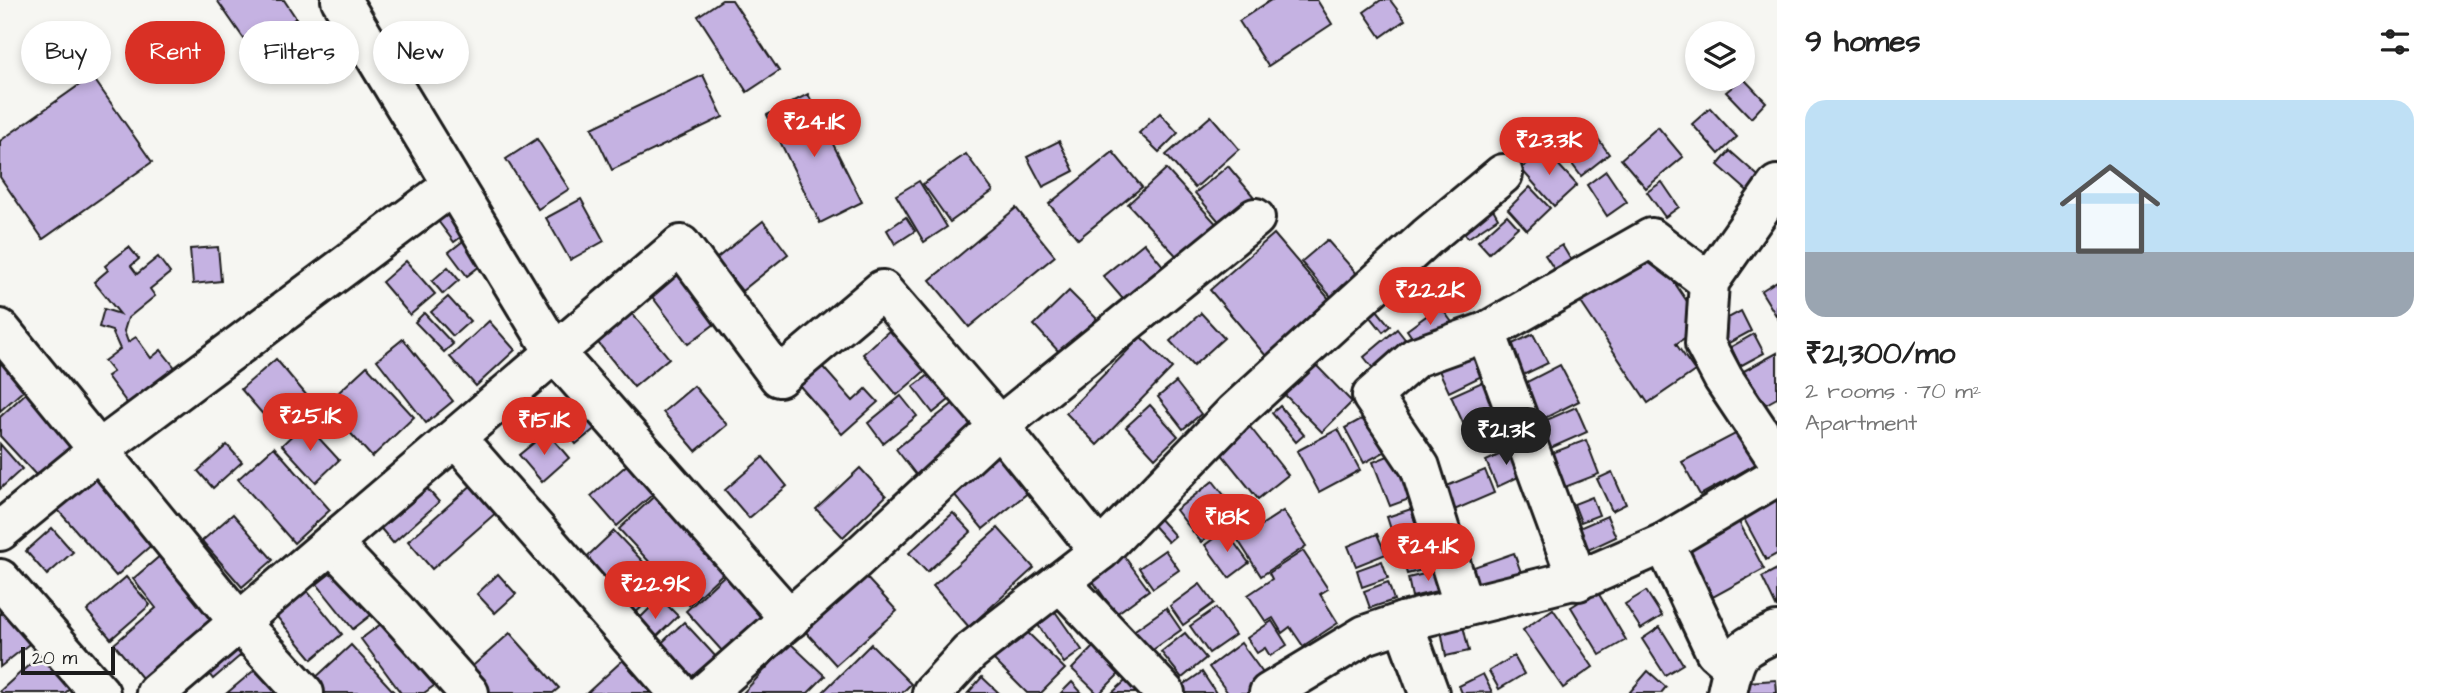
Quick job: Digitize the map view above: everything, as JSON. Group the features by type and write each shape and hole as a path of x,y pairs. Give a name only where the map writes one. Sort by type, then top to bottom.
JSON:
{"street":[{"path":"341,0 555,353 790,619"},
{"path":"932,693 970,652 1100,551 1234,413 1427,237 1503,174"},
{"path":"0,531 99,450 453,185"},
{"path":"1777,186 1709,282 1705,344 1723,378 1777,459"},
{"path":"705,693 790,619 999,426 1255,218"},
{"path":"1464,607 1420,467 1373,396 1416,357 1486,332 1651,239 1709,282"},
{"path":"156,693 681,245 779,377 882,290 999,426 1100,551"},
{"path":"0,329 239,622 303,693"},
{"path":"1486,332 1578,580"},
{"path":"456,438 679,693"},
{"path":"1284,689 1366,635 1404,622 1578,580 1664,543 1777,476"},
{"path":"1664,543 1714,651 1730,679"},
{"path":"332,544 469,693"},
{"path":"0,579 100,693"},
{"path":"1060,582 1165,693"},
{"path":"1404,622 1429,693"},
{"path":"1730,679 1744,647 1777,632"}],"building":[{"path":"217,0 284,0 296,18 292,21 239,21 239,32"},
{"path":"722,0 732,0 779,71 747,92 698,16"},
{"path":"1271,0 1317,0 1332,24 1268,66 1239,21"},
{"path":"1381,0 1390,0 1405,20 1381,37 1364,12"},
{"path":"703,75 723,117 612,170 592,128"},
{"path":"81,84 98,84 152,162 43,239 0,177 0,141"},
{"path":"1755,91 1766,102 1751,118 1726,92"},
{"path":"808,94 862,202 820,223 767,115"},
{"path":"1710,108 1737,137 1719,154 1692,124"},
{"path":"1160,113 1178,133 1159,152 1139,133"},
{"path":"1211,116 1239,149 1195,188 1166,155"},
{"path":"1589,126 1609,154 1581,176 1560,148"},
{"path":"1658,127 1683,157 1646,188 1621,159"},
{"path":"537,139 569,189 538,209 506,159"},
{"path":"1059,141 1074,171 1043,187 1027,157"},
{"path":"1544,149 1577,185 1554,206 1521,169"},
{"path":"1730,151 1764,181 1752,195 1718,165"},
{"path":"1113,152 1142,187 1078,239 1049,204"},
{"path":"966,154 993,191 950,222 923,184"},
{"path":"1228,166 1259,203 1227,231 1195,193"},
{"path":"1166,169 1221,229 1184,264 1128,204"},
{"path":"1606,171 1627,202 1607,216 1587,185"},
{"path":"919,181 947,227 924,242 896,195"},
{"path":"1662,182 1679,207 1665,217 1647,192"},
{"path":"470,185 492,214 454,242 432,213"},
{"path":"1530,187 1550,208 1527,230 1508,209"},
{"path":"581,199 604,241 570,260 546,218"},
{"path":"1016,208 1055,256 969,327 930,280"},
{"path":"1493,209 1498,218 1468,238 1462,230"},
{"path":"1507,215 1518,227 1489,253 1478,241"},
{"path":"906,217 915,231 895,244 887,230"},
{"path":"763,221 788,254 742,291 716,259"},
{"path":"485,224 503,248 467,276 449,252"},
{"path":"1274,234 1330,300 1266,356 1210,290"},
{"path":"1327,240 1359,276 1333,299 1301,262"},
{"path":"1144,243 1169,273 1129,306 1103,276"},
{"path":"1562,245 1574,265 1558,275 1545,255"},
{"path":"1649,245 1703,325 1676,344 1695,371 1648,403 1576,295"},
{"path":"129,247 139,259 131,266 137,274 158,257 170,273 150,289 155,296 128,318 124,331 128,342 136,337 151,358 161,350 177,370 130,407 107,376 113,372 104,361 120,349 112,331 99,327 104,309 120,314 94,282 108,270 105,266"},
{"path":"218,247 221,281 193,284 190,249"},
{"path":"681,252 728,314 688,344 641,282"},
{"path":"406,261 435,294 410,315 382,282"},
{"path":"448,267 459,280 443,294 432,281"},
{"path":"1777,281 1777,317 1761,291"},
{"path":"1069,291 1097,319 1061,354 1034,325"},
{"path":"448,297 470,321 453,336 431,312"},
{"path":"624,304 669,358 634,387 590,333"},
{"path":"1440,306 1454,325 1420,349 1407,330"},
{"path":"1377,310 1390,326 1383,332 1370,316"},
{"path":"1741,311 1751,331 1727,344 1717,324"},
{"path":"424,313 453,344 444,352 415,322"},
{"path":"1201,313 1224,338 1193,366 1170,341"},
{"path":"489,321 515,350 476,386 450,357"},
{"path":"900,321 935,362 897,395 863,354"},
{"path":"1397,329 1412,348 1379,376 1364,357"},
{"path":"1533,334 1548,363 1519,377 1504,348"},
{"path":"1754,334 1764,353 1740,366 1731,347"},
{"path":"1141,337 1172,368 1097,445 1066,413"},
{"path":"403,339 453,401 426,423 377,360"},
{"path":"1477,344 1490,372 1449,392 1436,364"},
{"path":"0,348 31,384 0,411"},
{"path":"1777,353 1777,398 1761,407 1742,372"},
{"path":"276,359 313,403 279,433 241,389"},
{"path":"1314,363 1352,402 1322,432 1283,393"},
{"path":"821,365 853,401 866,389 878,402 842,434 799,385"},
{"path":"1560,365 1579,401 1535,423 1517,387"},
{"path":"367,366 414,417 372,457 325,405"},
{"path":"941,366 960,391 933,413 913,387"},
{"path":"1489,379 1502,406 1463,423 1451,396"},
{"path":"1176,382 1201,414 1183,429 1158,397"},
{"path":"591,385 614,413 576,444 553,415"},
{"path":"694,386 727,425 696,451 663,412"},
{"path":"28,391 87,455 49,489 0,436 0,417"},
{"path":"965,394 991,426 921,481 896,449"},
{"path":"901,396 917,416 883,443 868,423"},
{"path":"1150,405 1178,436 1155,458 1126,427"},
{"path":"1280,406 1304,435 1296,442 1272,413"},
{"path":"1576,407 1587,432 1544,451 1533,426"},
{"path":"1365,417 1384,452 1364,463 1345,428"},
{"path":"305,423 339,460 316,482 282,445"},
{"path":"1250,427 1288,475 1258,499 1220,452"},
{"path":"1338,429 1360,470 1319,492 1297,451"},
{"path":"547,432 569,458 542,482 519,455"},
{"path":"1739,432 1756,464 1700,495 1682,462"},
{"path":"1586,440 1599,474 1565,487 1552,453"},
{"path":"0,444 22,469 0,489"},
{"path":"227,445 242,462 213,488 198,471"},
{"path":"1010,446 1040,483 983,529 953,493"},
{"path":"274,447 330,510 294,543 238,479"},
{"path":"1516,447 1527,473 1497,487 1486,461"},
{"path":"1405,449 1423,494 1390,506 1373,462"},
{"path":"636,457 661,487 617,526 591,496"},
{"path":"763,457 787,486 749,518 725,490"},
{"path":"860,468 886,496 843,537 816,509"},
{"path":"105,469 163,535 116,576 58,510"},
{"path":"1485,470 1494,493 1452,511 1442,488"},
{"path":"1612,472 1626,504 1612,511 1597,479"},
{"path":"482,476 506,504 432,569 408,541"},
{"path":"418,478 439,502 393,543 372,518"},
{"path":"1213,481 1238,513 1201,542 1176,510"},
{"path":"662,489 732,565 689,605 619,529"},
{"path":"1592,497 1599,515 1581,522 1574,504"},
{"path":"1777,498 1777,554 1766,560 1743,517"},
{"path":"1411,509 1421,540 1397,548 1387,517"},
{"path":"1283,511 1306,546 1261,576 1238,540"},
{"path":"953,513 971,532 927,572 909,553"},
{"path":"233,514 273,560 242,587 202,541"},
{"path":"1157,516 1175,536 1168,542 1150,522"},
{"path":"1607,516 1616,537 1588,550 1579,528"},
{"path":"1738,520 1764,569 1713,597 1687,548"},
{"path":"52,528 73,552 47,575 26,551"},
{"path":"998,528 1034,568 969,627 933,586"},
{"path":"1225,530 1249,563 1229,578 1205,545"},
{"path":"614,531 665,585 629,619 578,565"},
{"path":"1377,534 1386,554 1356,566 1348,546"},
{"path":"1439,542 1445,564 1407,574 1401,553"},
{"path":"1165,550 1179,570 1153,588 1139,568"},
{"path":"1303,551 1328,589 1320,594 1338,623 1303,646 1290,627 1282,633 1273,618 1266,622 1248,595 1272,579 1269,573"},
{"path":"1514,553 1522,575 1473,593 1465,570"},
{"path":"161,555 214,618 142,678 114,644 156,608 133,579"},
{"path":"1124,556 1149,590 1116,614 1092,580"},
{"path":"1382,561 1388,578 1362,587 1357,570"},
{"path":"340,566 376,611 353,629 317,584"},
{"path":"1444,569 1449,588 1412,597 1408,578"},
{"path":"1777,569 1777,608 1762,577"},
{"path":"498,574 516,594 495,613 477,594"},
{"path":"726,574 763,615 723,652 686,611"},
{"path":"864,575 897,611 836,665 804,630"},
{"path":"126,577 150,605 111,639 87,611"},
{"path":"1388,582 1394,600 1370,608 1364,591"},
{"path":"1200,584 1214,603 1183,625 1170,606"},
{"path":"303,586 342,634 312,659 272,611"},
{"path":"1597,591 1626,640 1600,655 1571,607"},
{"path":"1646,591 1662,616 1641,629 1625,604"},
{"path":"660,598 678,616 649,644 632,626"},
{"path":"0,604 38,637 0,667"},
{"path":"1166,608 1181,630 1147,654 1132,632"},
{"path":"1216,608 1235,635 1209,653 1190,626"},
{"path":"1553,609 1593,667 1563,688 1523,630"},
{"path":"1054,610 1082,650 1064,663 1036,622"},
{"path":"393,615 442,680 424,693 401,693 361,639"},
{"path":"1272,621 1287,645 1270,656 1265,648 1257,653 1247,638"},
{"path":"684,622 717,658 686,685 654,650"},
{"path":"1021,626 1065,669 1041,693 1027,693 991,657"},
{"path":"1463,626 1469,651 1446,656 1441,630"},
{"path":"1660,627 1683,664 1665,675 1642,639"},
{"path":"510,633 559,688 553,693 487,693 467,671"},
{"path":"1185,633 1206,658 1182,678 1161,652"},
{"path":"234,636 247,650 213,679 202,665"},
{"path":"790,643 825,676 808,693 743,693"},
{"path":"1241,643 1268,680 1250,693 1228,693 1209,667"},
{"path":"871,644 911,684 902,693 822,693"},
{"path":"351,645 395,693 324,693 312,681"},
{"path":"1094,646 1121,672 1100,693 1072,669"},
{"path":"49,647 79,681 65,693 0,691"},
{"path":"1514,656 1524,674 1499,689 1489,671"},
{"path":"623,660 652,693 587,693"},
{"path":"264,662 289,693 227,693"},
{"path":"1648,671 1666,687 1661,693 1629,693"},
{"path":"1202,672 1216,693 1182,693 1179,688"},
{"path":"1134,673 1151,693 1112,693"},
{"path":"1483,674 1492,692 1462,693 1459,686"},
{"path":"982,677 999,693 968,693"},
{"path":"1776,680 1777,693 1747,693 1747,682"},
{"path":"1072,682 1082,693 1061,693"}]}
